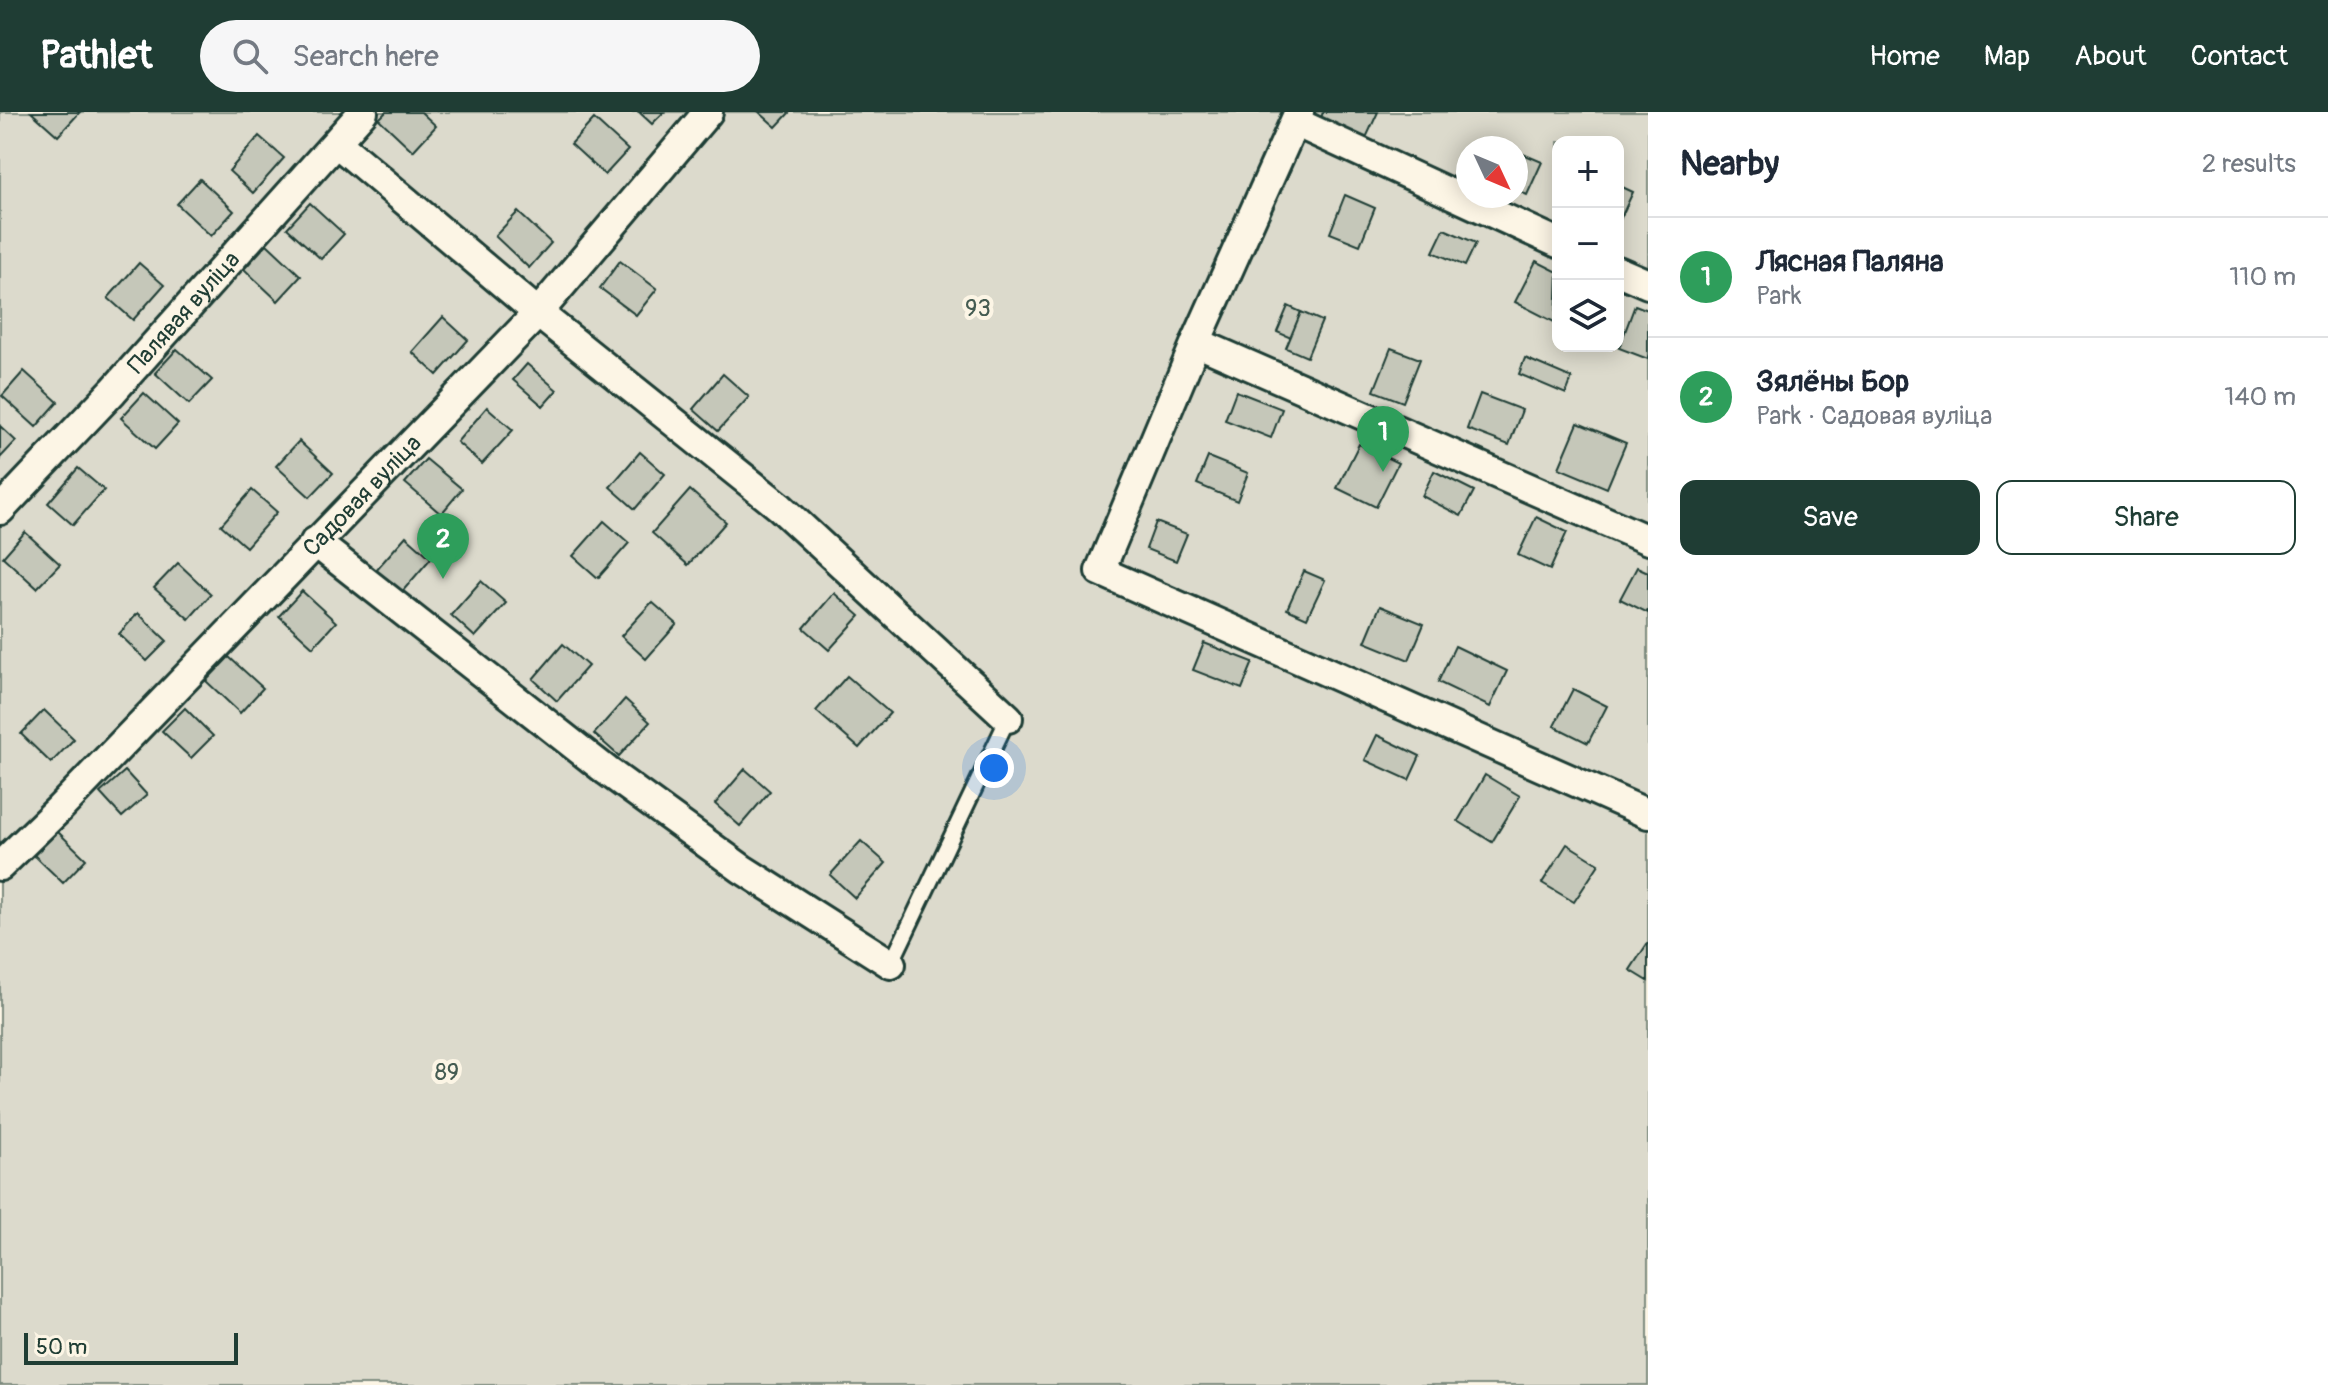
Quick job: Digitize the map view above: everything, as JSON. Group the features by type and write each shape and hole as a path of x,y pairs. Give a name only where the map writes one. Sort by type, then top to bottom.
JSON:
{"street":[{"name":"Палявая вуліца","path":"0,510 113,391 363,112"},
{"name":"Садовая вуліца","path":"0,866 60,808 538,313 708,112"},
{"path":"1552,240 1297,117 1196,342 1100,571 1648,814"},
{"path":"337,143 538,313 780,507 1008,718"},
{"path":"1624,274 1648,284"},
{"path":"1196,342 1648,540"},
{"path":"315,542 631,789 742,869 891,964"}],"lane":[{"path":"891,964 1008,718"}],"green space":[{"path":"0,112 1648,112 1648,1385 0,1385"}],"building":[{"path":"31,112 80,112 58,136"},
{"path":"386,112 421,112 436,126 413,151 379,119"},
{"path":"639,112 664,112 652,124"},
{"path":"759,112 790,112 776,127"},
{"path":"1323,112 1378,112 1366,138 1321,118"},
{"path":"594,119 628,150 605,175 571,144"},
{"path":"259,136 284,158 253,193 229,171"},
{"path":"1528,156 1542,162 1528,193"},
{"path":"200,179 234,211 211,236 177,204"},
{"path":"1624,188 1633,192 1624,211"},
{"path":"1345,195 1375,208 1360,245 1330,233"},
{"path":"310,203 344,234 321,259 287,228"},
{"path":"518,212 551,243 529,268 495,236"},
{"path":"1444,229 1476,243 1465,266 1433,252"},
{"path":"267,244 301,276 278,301 244,269"},
{"path":"620,261 657,289 636,315 600,288"},
{"path":"1536,261 1552,269 1552,321 1515,302"},
{"path":"139,263 164,285 133,320 108,298"},
{"path":"1635,305 1648,310 1648,359 1624,350 1624,335"},
{"path":"1288,306 1301,312 1291,338 1277,332"},
{"path":"1301,312 1322,321 1307,357 1286,348"},
{"path":"443,317 468,340 437,375 412,352"},
{"path":"1391,348 1420,359 1403,402 1374,391"},
{"path":"177,349 212,380 189,404 155,373"},
{"path":"1525,358 1572,378 1566,394 1519,374"},
{"path":"527,364 557,390 543,406 513,380"},
{"path":"24,371 58,402 36,427 2,396"},
{"path":"723,374 749,397 718,431 693,409"},
{"path":"1236,391 1282,409 1271,438 1225,420"},
{"path":"144,393 178,424 155,449 121,418"},
{"path":"1480,394 1522,410 1509,445 1467,429"},
{"path":"487,407 513,430 482,464 457,442"},
{"path":"1578,423 1626,443 1607,488 1559,468"},
{"path":"0,426 16,441 0,458"},
{"path":"299,441 333,473 310,497 276,466"},
{"path":"1359,444 1398,463 1376,507 1337,488"},
{"path":"640,452 665,474 635,509 610,487"},
{"path":"1208,457 1248,473 1237,501 1197,484"},
{"path":"426,459 462,489 441,514 405,483"},
{"path":"78,468 104,490 73,525 48,503"},
{"path":"1434,471 1474,491 1461,516 1422,496"},
{"path":"252,490 277,512 246,547 221,525"},
{"path":"690,490 726,522 688,565 652,533"},
{"path":"1536,517 1567,532 1550,570 1518,555"},
{"path":"604,521 629,543 598,578 573,556"},
{"path":"1156,522 1187,534 1176,561 1146,549"},
{"path":"25,532 60,564 37,588 3,557"},
{"path":"406,536 431,558 401,593 375,571"},
{"path":"178,563 211,594 189,619 154,588"},
{"path":"1637,567 1648,572 1648,613 1620,599"},
{"path":"1304,571 1325,580 1307,618 1287,609"},
{"path":"481,581 506,603 475,637 451,615"},
{"path":"302,591 336,622 313,647 279,616"},
{"path":"834,593 860,616 829,650 804,628"},
{"path":"652,602 677,624 646,659 621,636"},
{"path":"1380,606 1424,624 1409,660 1365,642"},
{"path":"138,613 167,641 147,661 119,634"},
{"path":"1204,643 1253,662 1242,689 1193,670"},
{"path":"563,644 588,666 557,701 533,679"},
{"path":"1455,646 1507,671 1490,707 1438,682"},
{"path":"229,657 263,688 240,713 206,681"},
{"path":"847,676 890,713 859,748 816,711"},
{"path":"1573,689 1607,706 1588,743 1554,726"},
{"path":"625,699 650,722 619,756 594,734"},
{"path":"185,708 213,736 191,758 162,731"},
{"path":"44,710 74,739 51,763 21,734"},
{"path":"1377,735 1420,756 1409,780 1365,760"},
{"path":"745,769 770,791 740,826 715,804"},
{"path":"125,771 147,795 122,817 100,793"},
{"path":"1485,775 1520,796 1492,842 1458,821"},
{"path":"57,831 86,859 63,883 34,855"},
{"path":"861,841 886,863 855,898 830,875"},
{"path":"1567,844 1599,864 1574,902 1542,883"},
{"path":"1648,944 1648,981 1630,970"}],"place":[{"name":"Лясная Паляна","path":"1383,472"},
{"name":"Зялёны Бор","path":"443,579"}],"park label":[{"name":"93","path":"978,308"},
{"name":"89","path":"447,1072"}]}
